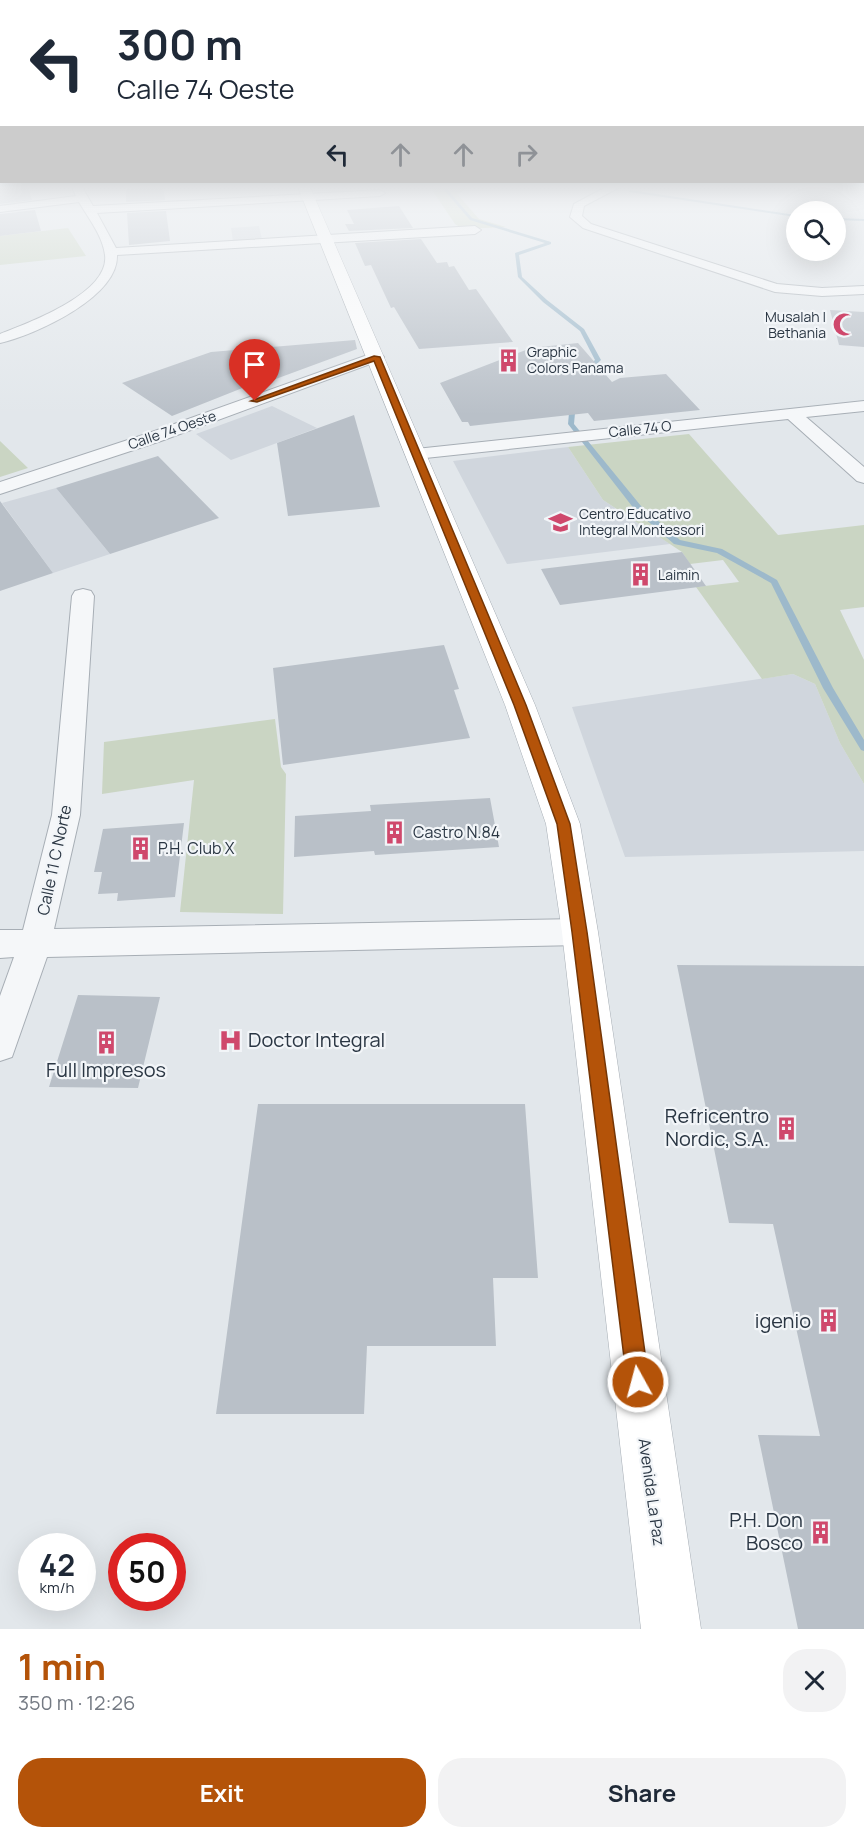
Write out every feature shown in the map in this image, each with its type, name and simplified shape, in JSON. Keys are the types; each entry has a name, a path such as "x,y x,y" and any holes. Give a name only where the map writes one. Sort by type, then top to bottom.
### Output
{"main road":[{"name":"Avenida La Paz","path":"337,263 520,705 563,824 580,932 671,1629"}],"street":[{"path":"0,339 47,319 94,290 107,276 111,263"},
{"path":"699,263 775,288 836,292 864,290"},
{"name":"Calle 74 Oeste","path":"0,488 154,437 376,357"},
{"name":"Calle 74 O","path":"416,454 864,406"},
{"path":"791,413 864,477"},
{"name":"Calle 11 C Norte","path":"0,1046 35,944 66,815 83,596"},
{"path":"0,944 580,932"}],"shaded area":[{"path":"272,406 317,428 231,460 196,434"},
{"name":"Centro Educativo Integral Montessori","path":"568,447 603,500 670,544 507,564 453,461"},
{"path":"56,488 110,554 53,573 2,503"},
{"path":"793,674 815,684 840,743 864,784 864,851 625,857 572,707"}],"green space":[{"path":"689,434 778,535 864,525 864,607 840,610 864,660 864,784 840,743 815,684 793,674 762,679 696,587 739,582 723,560 690,564 682,552 603,500 568,447"},
{"path":"0,441 28,468 0,477"},
{"path":"275,719 281,767 286,774 283,914 180,912 194,780 102,794 104,742"}],"building":[{"path":"364,263 447,263 449,267 454,266 469,290 476,289 513,342 419,349 394,307 391,308 371,265 365,266"},
{"name":"Musalah | Bethania","path":"830,310 864,312 864,347 839,345"},
{"path":"355,340 357,349 254,387 250,385 172,416 122,383 211,352"},
{"path":"578,343 612,382 620,378 666,374 700,410 594,421 588,413 470,426 468,422 462,422 440,383 531,348"},
{"path":"354,415 380,507 288,516 277,443"},
{"path":"158,456 219,518 110,554 56,488"},
{"path":"0,501 53,573 0,591"},
{"name":"Laimin","path":"682,552 706,586 560,605 541,569"},
{"path":"444,645 459,689 454,690 470,738 283,765 273,668"},
{"name":"Castro N.84","path":"490,798 499,847 375,855 374,851 294,857 295,816 371,811 370,805"},
{"name":"P.H. Club X","path":"184,823 175,897 117,901 118,893 98,894 102,872 94,872 103,829"},
{"path":"677,965 864,966 864,1629 798,1629 758,1435 820,1436 773,1224 729,1223"},
{"name":"Full Impresos","path":"78,995 160,997 138,1088 49,1087"},
{"path":"258,1104 525,1104 538,1278 493,1278 496,1346 367,1346 364,1414 216,1414"}],"waterway":[{"path":"518,263 520,277 545,301 582,330 598,360 585,372"},
{"path":"573,402 571,424 638,508 677,542 719,551 774,582 828,688 864,748"}],"place":[{"name":"Musalah | Bethania","path":"844,325"},
{"name":"Graphic Colors Panama","path":"509,360"},
{"name":"Centro Educativo Integral Montessori","path":"561,522"},
{"name":"Laimin","path":"640,575"},
{"name":"Castro N.84","path":"395,832"},
{"name":"P.H. Club X","path":"140,848"},
{"name":"Doctor Integral","path":"230,1040"},
{"name":"Full Impresos","path":"106,1042"},
{"name":"Refricentro Nordic, S.A.","path":"787,1128"},
{"name":"igenio","path":"829,1321"},
{"name":"P.H. Don Bosco","path":"821,1532"}],"route":[{"path":"255,401 376,357 482,618 520,705 563,824 580,932 638,1382"}]}
